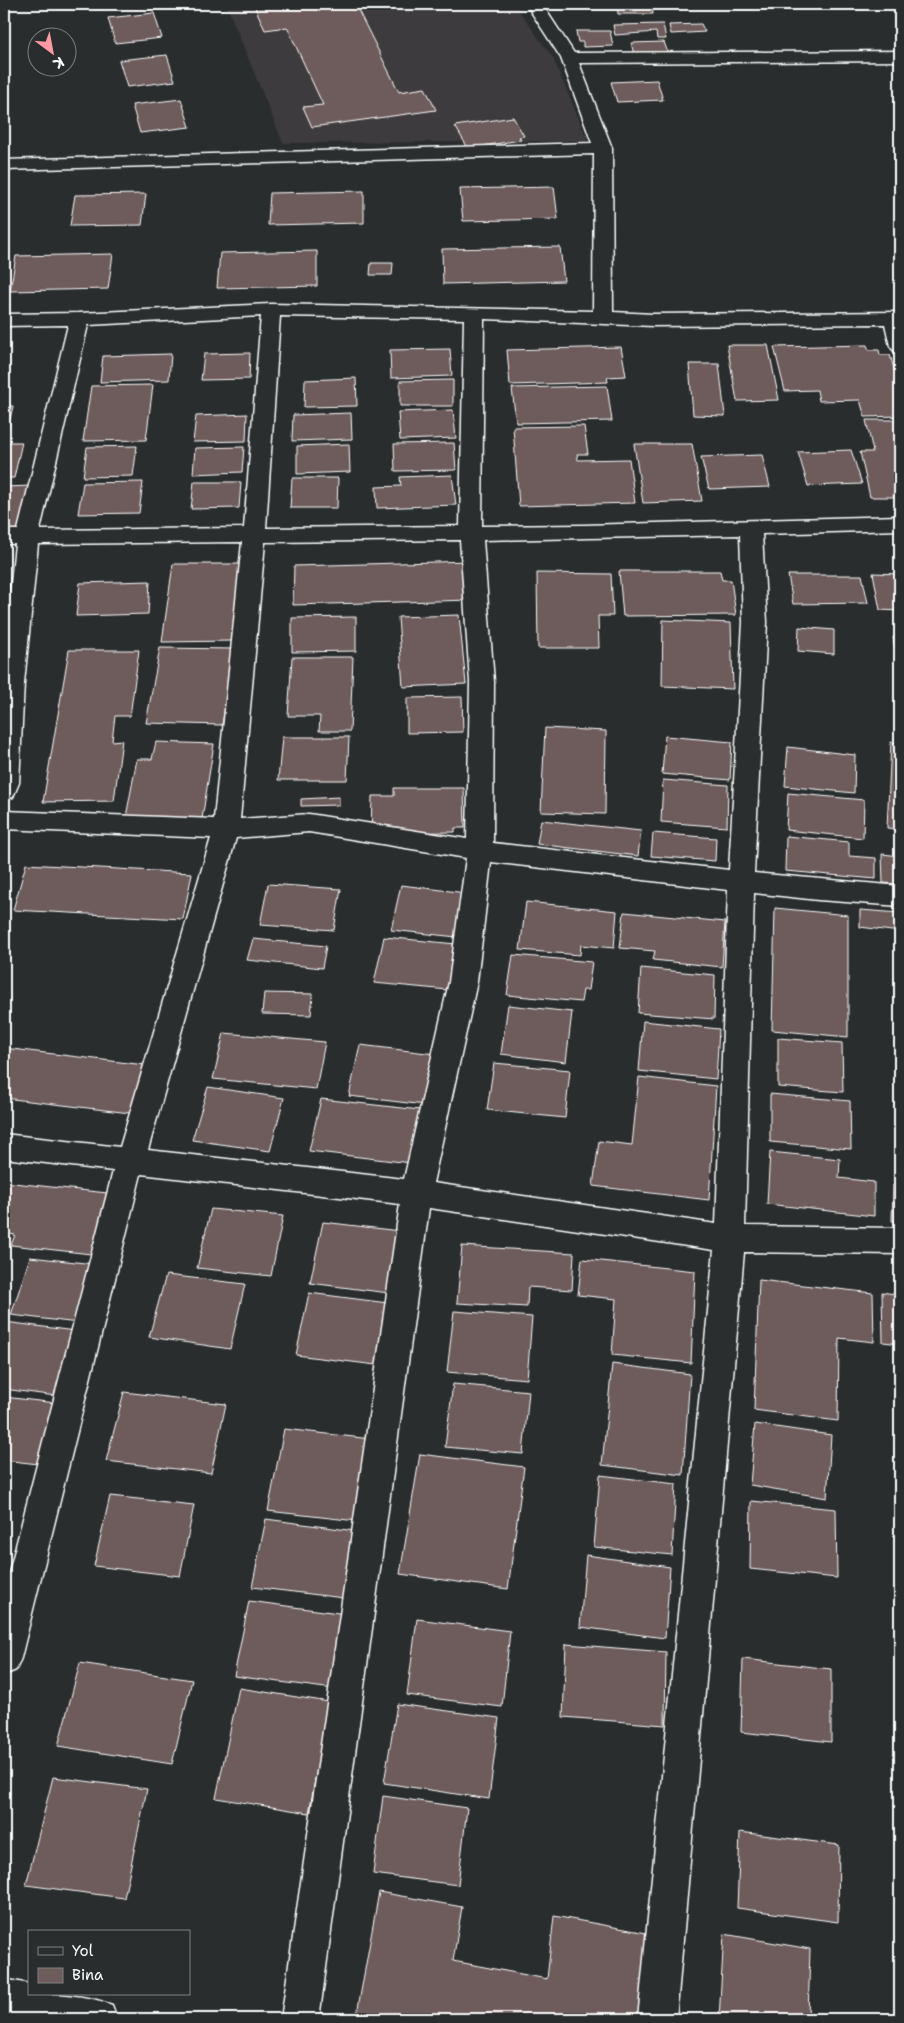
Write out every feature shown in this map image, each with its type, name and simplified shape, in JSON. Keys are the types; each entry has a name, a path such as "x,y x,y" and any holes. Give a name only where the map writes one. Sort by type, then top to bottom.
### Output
{"street":[{"path":"534,4 569,58 603,148 603,316"},
{"path":"569,58 900,56"},
{"path":"4,165 603,148"},
{"path":"4,1658 130,1161 226,829 254,536 270,310"},
{"path":"4,320 79,319 270,310 603,316 653,320 897,318 900,346"},
{"path":"300,2019 416,1193 463,982 480,851 482,682 471,533 474,313"},
{"path":"4,792 7,783 12,683 27,538 79,319"},
{"path":"4,537 471,533 900,524"},
{"path":"657,2019 730,1239 741,881 755,622 751,528"},
{"path":"4,820 226,829 309,823 480,851 741,881 900,896"},
{"path":"4,1146 416,1193 730,1239 900,1241"},
{"path":"4,1998 98,2019"}],"shaded area":[{"path":"226,4 514,4 553,58 588,141 283,143"}],"building":[{"path":"355,4 399,92 425,88 436,110 312,127 303,107 323,105 287,27 265,30 254,5"},
{"path":"617,4 652,4 653,14 618,14"},
{"path":"786,4 820,4 820,7 786,6"},
{"path":"154,13 162,38 115,43 108,18"},
{"path":"663,24 666,39 657,39 656,32 615,35 613,25"},
{"path":"701,24 705,32 671,34 669,25"},
{"path":"576,31 610,31 613,46 583,47 583,42 578,42"},
{"path":"664,42 668,53 634,54 631,43"},
{"path":"167,55 175,81 127,87 119,60"},
{"path":"657,80 663,100 617,102 611,82"},
{"path":"181,99 190,127 140,133 132,105"},
{"path":"513,117 524,136 519,137 521,140 468,148 455,126"},
{"path":"554,187 558,219 463,221 460,189"},
{"path":"364,191 364,223 268,225 270,193"},
{"path":"146,194 142,225 70,226 75,195"},
{"path":"560,247 564,281 443,284 442,249"},
{"path":"317,251 317,286 217,288 220,253"},
{"path":"113,254 108,289 10,291 16,256"},
{"path":"371,263 393,263 392,275 370,275"},
{"path":"727,345 768,345 779,400 737,401"},
{"path":"867,345 869,350 879,350 880,355 890,355 900,389 900,416 865,417 860,400 819,401 817,390 785,391 774,347"},
{"path":"621,347 626,376 607,377 608,382 510,385 507,350"},
{"path":"450,349 452,376 391,378 390,350"},
{"path":"250,353 249,379 201,380 204,354"},
{"path":"171,354 169,380 100,382 103,356"},
{"path":"689,364 719,364 725,416 693,415"},
{"path":"356,378 357,406 304,407 305,380"},
{"path":"453,380 453,406 400,406 400,381"},
{"path":"153,385 146,440 83,441 91,386"},
{"path":"607,386 612,421 516,423 512,388"},
{"path":"4,406 13,406 5,442 22,442 14,478 4,478"},
{"path":"453,410 456,438 400,440 398,412"},
{"path":"351,413 352,439 292,441 293,415"},
{"path":"247,414 246,441 193,442 196,416"},
{"path":"866,420 900,420 900,497 870,497 860,452 873,452"},
{"path":"584,426 588,454 577,454 578,460 629,459 635,503 519,506 513,427"},
{"path":"454,443 456,470 395,471 394,444"},
{"path":"349,444 350,472 297,474 297,446"},
{"path":"634,444 692,444 702,501 643,503"},
{"path":"137,446 133,476 83,477 87,447"},
{"path":"244,447 242,472 193,474 195,448"},
{"path":"851,450 862,484 808,486 798,452"},
{"path":"762,455 770,487 709,489 701,457"},
{"path":"452,475 456,505 377,508 376,487 401,486 400,477"},
{"path":"292,478 338,478 337,508 290,508"},
{"path":"143,482 139,513 78,514 83,483"},
{"path":"194,482 241,482 239,508 191,509"},
{"path":"32,486 23,531 4,531 4,487"},
{"path":"470,561 472,600 293,605 294,566"},
{"path":"173,564 240,564 233,641 162,642"},
{"path":"619,571 720,571 722,580 731,580 736,615 623,616"},
{"path":"537,573 611,574 613,616 598,616 599,648 538,648"},
{"path":"873,573 900,574 900,611 880,610"},
{"path":"788,575 862,575 868,603 793,604"},
{"path":"150,581 148,614 76,616 80,583"},
{"path":"4,585 20,585 4,679"},
{"path":"459,615 466,684 403,687 398,617"},
{"path":"356,617 356,651 292,652 292,618"},
{"path":"663,620 731,623 733,689 662,686"},
{"path":"799,627 834,630 834,654 798,651"},
{"path":"893,637 900,637 900,650 895,650"},
{"path":"160,648 234,649 222,725 146,723"},
{"path":"69,650 139,650 130,716 115,716 112,741 122,740 114,801 43,802"},
{"path":"292,657 353,657 350,731 319,731 320,716 288,716"},
{"path":"462,697 463,732 407,733 407,698"},
{"path":"545,728 606,731 605,814 541,812"},
{"path":"665,736 732,742 730,780 662,774"},
{"path":"282,737 349,737 347,780 278,780"},
{"path":"156,742 214,744 202,819 126,817 137,759 152,759"},
{"path":"891,742 900,743 900,829 887,828"},
{"path":"788,747 855,755 854,793 785,786"},
{"path":"663,780 728,785 727,827 661,822"},
{"path":"394,788 464,788 465,828 455,828 455,832 371,833 372,796 394,796"},
{"path":"788,793 864,800 863,838 786,830"},
{"path":"339,797 339,805 301,806 301,799"},
{"path":"541,820 641,831 638,856 537,844"},
{"path":"653,833 716,838 715,861 651,856"},
{"path":"786,836 849,842 849,856 876,858 876,879 785,871"},
{"path":"882,854 900,856 900,884 883,883"},
{"path":"26,864 192,873 183,919 13,910"},
{"path":"268,884 341,889 334,930 260,925"},
{"path":"401,885 466,893 457,937 391,930"},
{"path":"526,902 617,911 614,948 581,945 580,955 520,950"},
{"path":"775,908 848,915 848,1037 772,1030"},
{"path":"860,910 900,913 900,932 860,927"},
{"path":"624,912 725,922 722,967 653,960 655,951 620,948"},
{"path":"384,937 456,944 448,990 374,983"},
{"path":"253,939 326,946 322,968 247,960"},
{"path":"513,955 592,962 588,990 583,990 581,1002 507,995"},
{"path":"641,968 715,975 714,1019 638,1013"},
{"path":"264,993 313,994 311,1015 262,1014"},
{"path":"508,1005 572,1012 566,1062 501,1054"},
{"path":"643,1021 719,1029 716,1079 639,1071"},
{"path":"224,1033 325,1042 316,1089 213,1079"},
{"path":"778,1038 842,1043 843,1092 778,1087"},
{"path":"360,1045 435,1054 425,1105 349,1096"},
{"path":"4,1048 145,1065 130,1113 4,1098"},
{"path":"494,1063 570,1070 565,1118 487,1110"},
{"path":"639,1077 716,1086 709,1200 593,1186 599,1141 632,1145"},
{"path":"208,1087 284,1098 270,1151 192,1140"},
{"path":"770,1094 850,1101 851,1149 770,1142"},
{"path":"321,1099 429,1111 419,1164 309,1151"},
{"path":"770,1152 840,1159 839,1178 874,1182 874,1216 767,1204"},
{"path":"4,1182 117,1194 100,1255 11,1245 15,1235 4,1233"},
{"path":"893,1185 900,1186 900,1222 892,1221"},
{"path":"211,1209 283,1216 271,1276 197,1268"},
{"path":"323,1222 408,1232 397,1294 310,1283"},
{"path":"462,1246 574,1253 572,1290 528,1287 527,1307 457,1303"},
{"path":"30,1257 94,1264 78,1323 11,1315"},
{"path":"582,1259 695,1271 691,1363 612,1355 616,1299 578,1295"},
{"path":"166,1275 245,1284 230,1349 149,1337"},
{"path":"759,1280 873,1293 874,1342 839,1338 838,1421 754,1410"},
{"path":"882,1292 900,1295 900,1344 883,1342"},
{"path":"309,1293 388,1303 376,1365 296,1355"},
{"path":"454,1311 532,1317 527,1379 447,1372"},
{"path":"5,1322 75,1331 56,1396 4,1389"},
{"path":"612,1364 690,1374 683,1475 602,1465"},
{"path":"453,1384 529,1391 523,1454 445,1447"},
{"path":"124,1392 226,1404 211,1473 106,1461"},
{"path":"4,1397 56,1403 38,1464 4,1460"},
{"path":"755,1424 831,1435 827,1498 750,1485"},
{"path":"284,1429 371,1439 357,1521 268,1511"},
{"path":"420,1454 524,1467 508,1589 400,1574"},
{"path":"600,1475 676,1484 672,1555 594,1547"},
{"path":"110,1496 194,1505 180,1576 94,1566"},
{"path":"751,1501 836,1509 837,1578 750,1569"},
{"path":"266,1519 355,1531 344,1598 252,1587"},
{"path":"586,1555 670,1567 665,1638 580,1627"},
{"path":"249,1601 346,1614 333,1689 234,1676"},
{"path":"417,1619 510,1631 502,1707 407,1695"},
{"path":"566,1644 666,1652 665,1725 563,1717"},
{"path":"743,1659 831,1669 831,1742 741,1732"},
{"path":"80,1663 192,1680 172,1764 58,1746"},
{"path":"239,1688 329,1702 309,1813 216,1798"},
{"path":"397,1704 499,1718 489,1799 384,1783"},
{"path":"53,1777 147,1789 124,1898 26,1885"},
{"path":"383,1796 467,1808 458,1885 373,1874"},
{"path":"740,1832 839,1845 838,1922 737,1908"},
{"path":"379,1892 462,1907 453,1961 547,1979 554,1916 652,1934 644,2019 356,2019"},
{"path":"724,1934 810,1949 808,2019 719,2019"}]}
